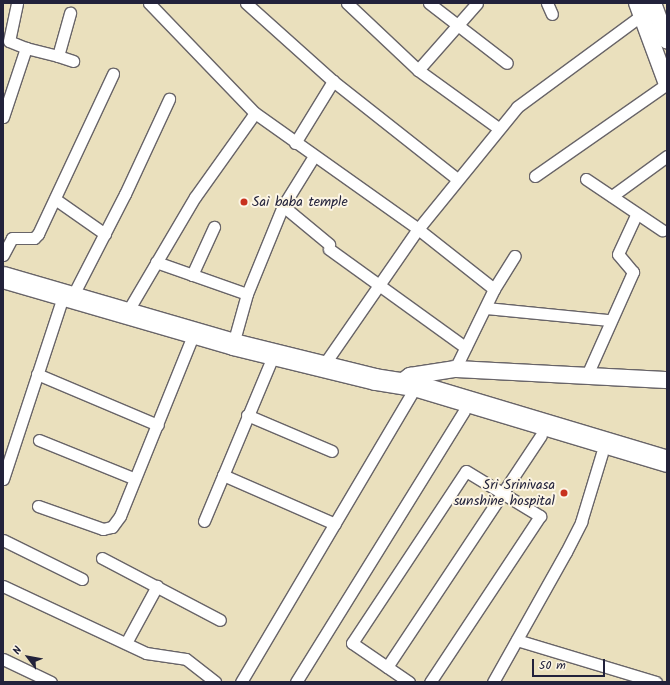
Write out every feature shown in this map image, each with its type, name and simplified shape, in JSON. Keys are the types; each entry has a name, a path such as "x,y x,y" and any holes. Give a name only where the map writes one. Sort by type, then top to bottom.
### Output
{"highway":[{"path":"3,277 67,298 194,334 375,379 464,411 667,474"},
{"path":"402,389 667,462"}],"street":[{"path":"17,3 6,40 26,48 73,61"},
{"path":"149,3 255,113 295,143 418,229 494,289"},
{"path":"246,3 333,81 457,179"},
{"path":"348,3 418,70 498,128"},
{"path":"429,3 507,63"},
{"path":"418,70 477,3"},
{"path":"547,3 552,14"},
{"path":"647,7 667,41"},
{"path":"535,176 667,84 647,7"},
{"path":"323,366 418,229 498,128 546,82 647,7"},
{"path":"58,56 70,13"},
{"path":"3,117 26,48"},
{"path":"3,255 12,238 34,238 38,234 113,74"},
{"path":"295,143 333,81"},
{"path":"3,479 6,458 67,298 105,234 169,99"},
{"path":"126,314 195,197 255,113"},
{"path":"233,344 247,294 283,206 314,156"},
{"path":"612,196 667,156"},
{"path":"586,179 612,196 636,215 662,230"},
{"path":"55,199 105,234"},
{"path":"283,206 329,247 378,286 465,347"},
{"path":"587,375 609,320 633,272 618,254 636,215"},
{"path":"192,275 214,227"},
{"path":"456,369 465,347 486,308 494,289 515,256"},
{"path":"156,262 247,294"},
{"path":"486,308 609,320"},
{"path":"38,506 110,529 120,516 133,478 158,425 194,334"},
{"path":"204,521 247,415 274,354"},
{"path":"241,682 335,524 402,389 410,376 456,369 667,380"},
{"path":"37,374 158,425"},
{"path":"296,682 464,411"},
{"path":"247,415 332,451"},
{"path":"387,667 542,435"},
{"path":"39,440 133,478"},
{"path":"493,682 580,522 602,453"},
{"path":"409,682 352,643 466,471 540,516 430,682"},
{"path":"223,475 335,524"},
{"path":"3,540 82,579"},
{"path":"102,558 220,620"},
{"path":"3,586 146,653 186,659 215,682"},
{"path":"126,643 157,586"},
{"path":"517,640 656,682"},
{"path":"3,659 38,679 51,682"}],"place":[{"name":"Sai baba temple","path":"244,202"},
{"name":"Sri Srinivasa sunshine hospital","path":"564,493"}]}
